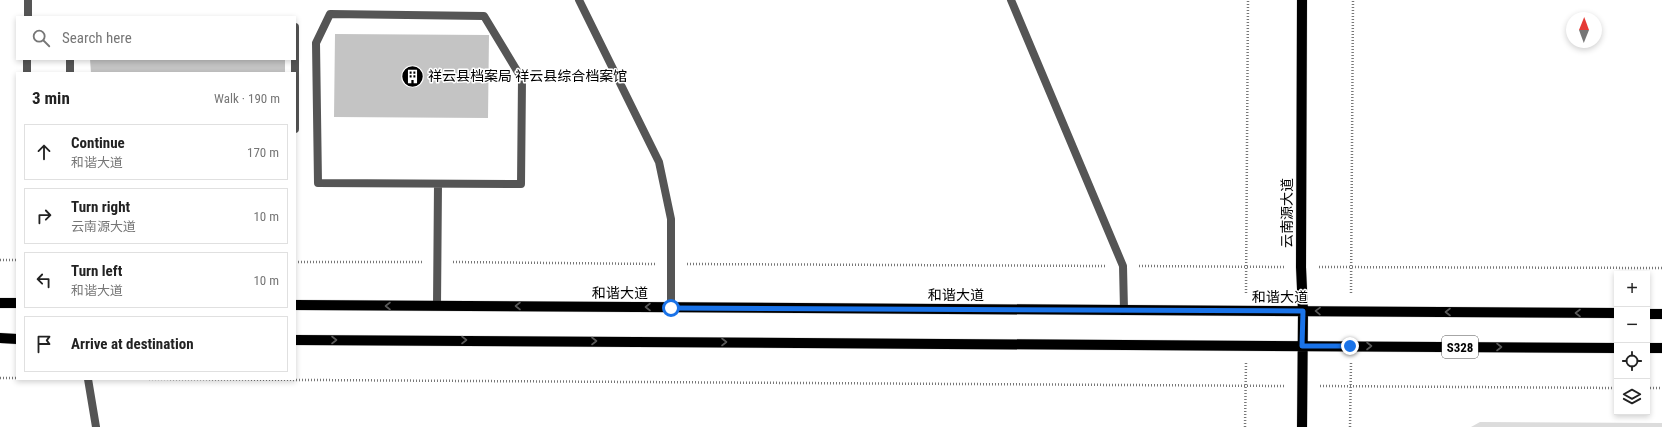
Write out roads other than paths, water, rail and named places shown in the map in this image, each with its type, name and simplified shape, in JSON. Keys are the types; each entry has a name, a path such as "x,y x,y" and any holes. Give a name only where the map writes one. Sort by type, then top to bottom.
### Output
{"main road":[{"name":"云南源大道","path":"1302,0 1302,427"},
{"path":"0,303 16,303"},
{"name":"和谐大道","path":"296,305 1614,314"},
{"path":"1650,314 1662,314"},
{"path":"0,338 16,338"},
{"path":"296,340 1302,346"},
{"name":"S328","path":"1302,346 1614,348"},
{"path":"1650,348 1662,348"}],"street":[{"path":"28,0 28,16"},
{"path":"579,0 659,162 671,219 671,308"},
{"path":"1011,0 1123,266 1124,310"},
{"path":"330,14 484,16 522,79 521,184 438,184 318,183 316,43 330,14"},
{"path":"27,60 27,72"},
{"path":"70,60 70,72"},
{"path":"296,60 296,72"},
{"path":"437,306 438,184"},
{"path":"88,380 96,427"}],"place":[{"name":"祥云县档案局 祥云县综合档案馆","path":"412,76"}]}
